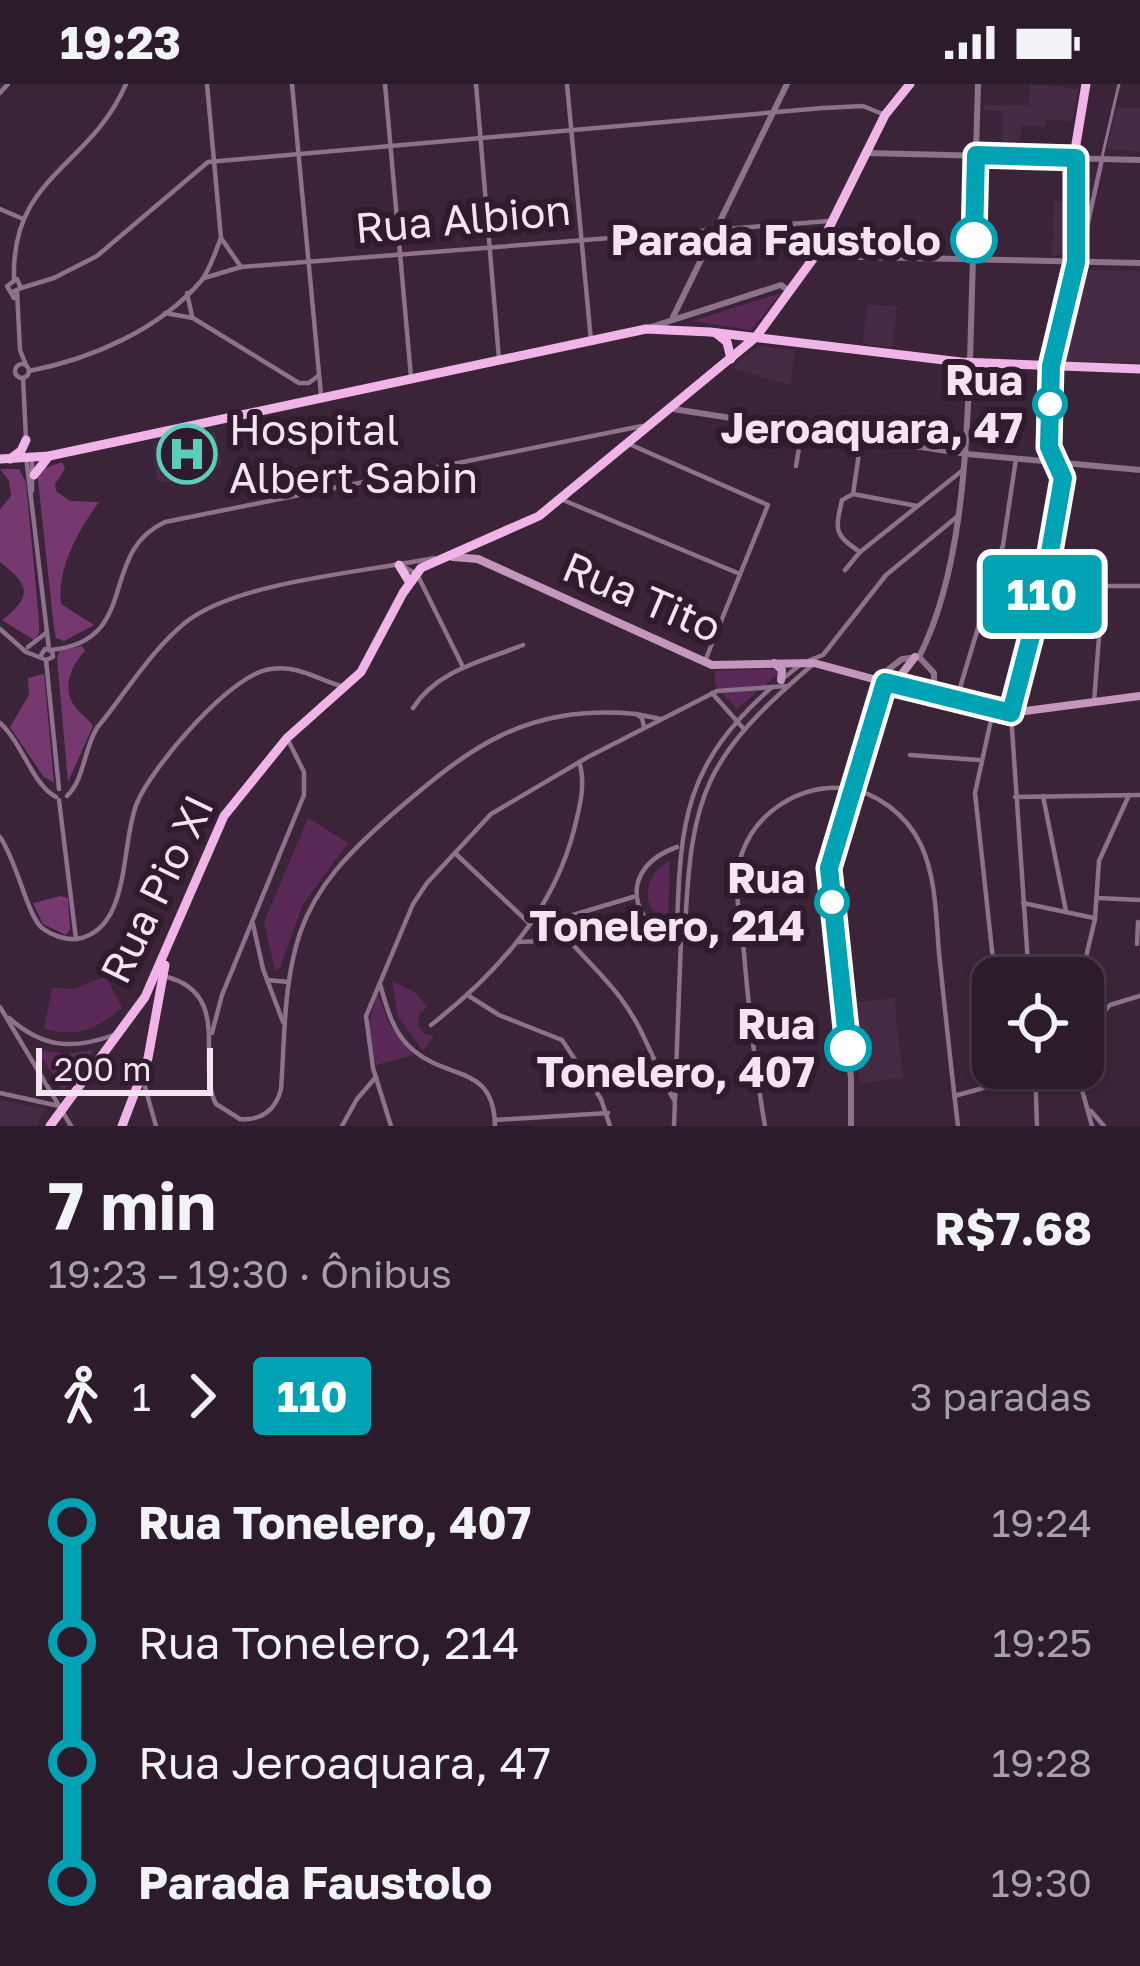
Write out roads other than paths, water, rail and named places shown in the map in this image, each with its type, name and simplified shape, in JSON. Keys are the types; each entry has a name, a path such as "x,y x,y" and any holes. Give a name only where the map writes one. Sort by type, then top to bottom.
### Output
{"main road":[{"name":"Rua Pio XI","path":"55,1116 159,980 224,816 287,738 365,667 413,578 440,557 532,521 756,338 815,256 885,115 910,84"},
{"path":"1051,366 1077,256 1076,158 1086,84"},
{"path":"775,314 777,331 786,342"},
{"path":"5,459 48,456 646,329 970,362 1140,369"},
{"path":"716,333 727,342 731,359"},
{"path":"5,459 26,442 48,456"},
{"path":"34,475 48,456"},
{"path":"399,565 413,578 458,556 478,559 476,544"},
{"name":"Rua Tito","path":"478,559 712,665 809,663 1011,713 1140,696"},
{"path":"889,683 917,657"},
{"path":"773,662 782,670 780,684"},
{"path":"122,1126 140,1107 159,980"},
{"path":"132,1016 145,1020 153,1034"}],"street":[{"path":"0,94 8,84"},
{"path":"76,939 13,286 21,218 33,197 104,125 126,84"},
{"path":"20,369 98,352 164,313 204,278 221,238 207,84"},
{"path":"292,84 322,400"},
{"path":"385,84 411,381"},
{"path":"476,84 499,362"},
{"path":"568,84 592,343"},
{"path":"674,317 787,84"},
{"path":"934,695 934,673 917,657 937,613 967,454 978,84"},
{"path":"1077,256 1119,84"},
{"path":"13,286 34,284 97,256 203,164 214,161 862,106 885,115"},
{"path":"867,153 1140,160"},
{"path":"0,209 21,218"},
{"path":"831,226 846,254"},
{"name":"Rua Albion","path":"204,278 241,267 717,230 831,226"},
{"path":"221,238 241,267"},
{"path":"815,256 974,260 1077,256 1140,263"},
{"path":"646,329 781,285 790,293"},
{"path":"187,293 193,318"},
{"path":"164,313 193,318 299,382 318,376"},
{"path":"1027,957 1011,713 1044,586 1063,478 1049,447 1051,366"},
{"path":"299,382 303,404"},
{"path":"673,409 967,454 1140,470"},
{"path":"0,629 26,647 47,653 81,643 100,631 113,609 130,552 144,534 165,522 653,424"},
{"path":"796,466 802,429"},
{"path":"853,494 862,438"},
{"path":"629,444 767,503 768,513 704,658"},
{"path":"29,458 32,491"},
{"path":"956,701 1003,545 1016,459"},
{"path":"845,570 958,471 965,470"},
{"path":"860,553 837,533 842,500 853,494 917,506"},
{"path":"563,498 740,574"},
{"path":"674,1126 680,846 704,767 736,722 826,652 886,575 958,516"},
{"path":"0,723 25,751 44,790 61,794 77,786 97,728 162,646 188,621 250,592 440,557"},
{"path":"413,578 463,667"},
{"path":"1044,586 1140,586"},
{"path":"1094,702 1103,586"},
{"path":"26,647 46,633"},
{"path":"413,708 427,690 463,667 523,645"},
{"path":"826,652 829,667"},
{"path":"0,836 22,877 38,923 61,938 76,939 100,928 110,915 131,821 144,790 221,698 264,669 301,669 347,686"},
{"path":"324,680 328,700"},
{"path":"850,1126 851,1078 829,868 889,683"},
{"path":"392,1126 365,1023 420,891 502,806 712,693 780,684"},
{"path":"681,940 686,931 689,847 704,794 726,752 780,684"},
{"path":"712,693 743,728"},
{"path":"993,711 979,760 975,801 993,957"},
{"path":"287,738 304,772 304,795 212,1033 210,1085 216,1104 240,1119 259,1118 272,1108 281,1089 289,982 301,931 336,868 458,760 496,736 549,718 597,712 661,719"},
{"path":"636,714 644,728"},
{"path":"718,745 726,752"},
{"path":"910,755 979,760"},
{"path":"431,1024 469,996 544,905 566,863 573,835 583,773 579,762"},
{"path":"704,767 714,772"},
{"path":"765,1126 738,892 741,855 751,835 778,805 819,789 853,789 884,802 905,821 924,850 935,909 958,1126"},
{"path":"694,790 704,794"},
{"path":"1086,957 1095,919 1099,861 1129,795"},
{"path":"1015,797 1140,795"},
{"path":"1043,796 1066,911"},
{"path":"686,814 696,816"},
{"path":"681,940 649,925 636,897 638,881 650,861 680,846 689,847"},
{"path":"454,853 530,924"},
{"path":"553,921 615,899 636,897"},
{"path":"1097,898 1140,900"},
{"path":"1023,903 1095,919"},
{"path":"544,905 565,940 620,998 674,1100"},
{"path":"1137,944 1138,922"},
{"path":"253,924 284,1023"},
{"path":"518,942 565,940"},
{"path":"159,980 182,983 204,1009 212,1033"},
{"path":"268,980 289,982"},
{"path":"379,981 402,1039 434,1064 479,1082 490,1096 495,1123 608,1114"},
{"path":"469,996 499,1015 562,1040 580,1063 610,1126"},
{"path":"1104,1010 1140,996"},
{"path":"0,1007 55,1116"},
{"path":"5,1016 34,1038 64,1046 81,1046 119,1034"},
{"path":"142,1076 140,1107 156,1126"},
{"path":"342,1126 376,1078"},
{"path":"955,1096 980,1089"},
{"path":"1036,1089 1037,1126"},
{"path":"1082,1089 1092,1126"},
{"path":"362,1092 380,1091"},
{"path":"0,1093 37,1101 71,1126"},
{"path":"1087,1106 1104,1126"}],"place":[{"name":"Parada Faustolo","path":"974,240"},
{"name":"Rua Jeroaquara, 47","path":"1050,404"},
{"name":"Hospital Albert Sabin","path":"187,454"},
{"name":"Rua Tonelero, 214","path":"832,902"},
{"name":"Rua Tonelero, 407","path":"848,1048"}]}
